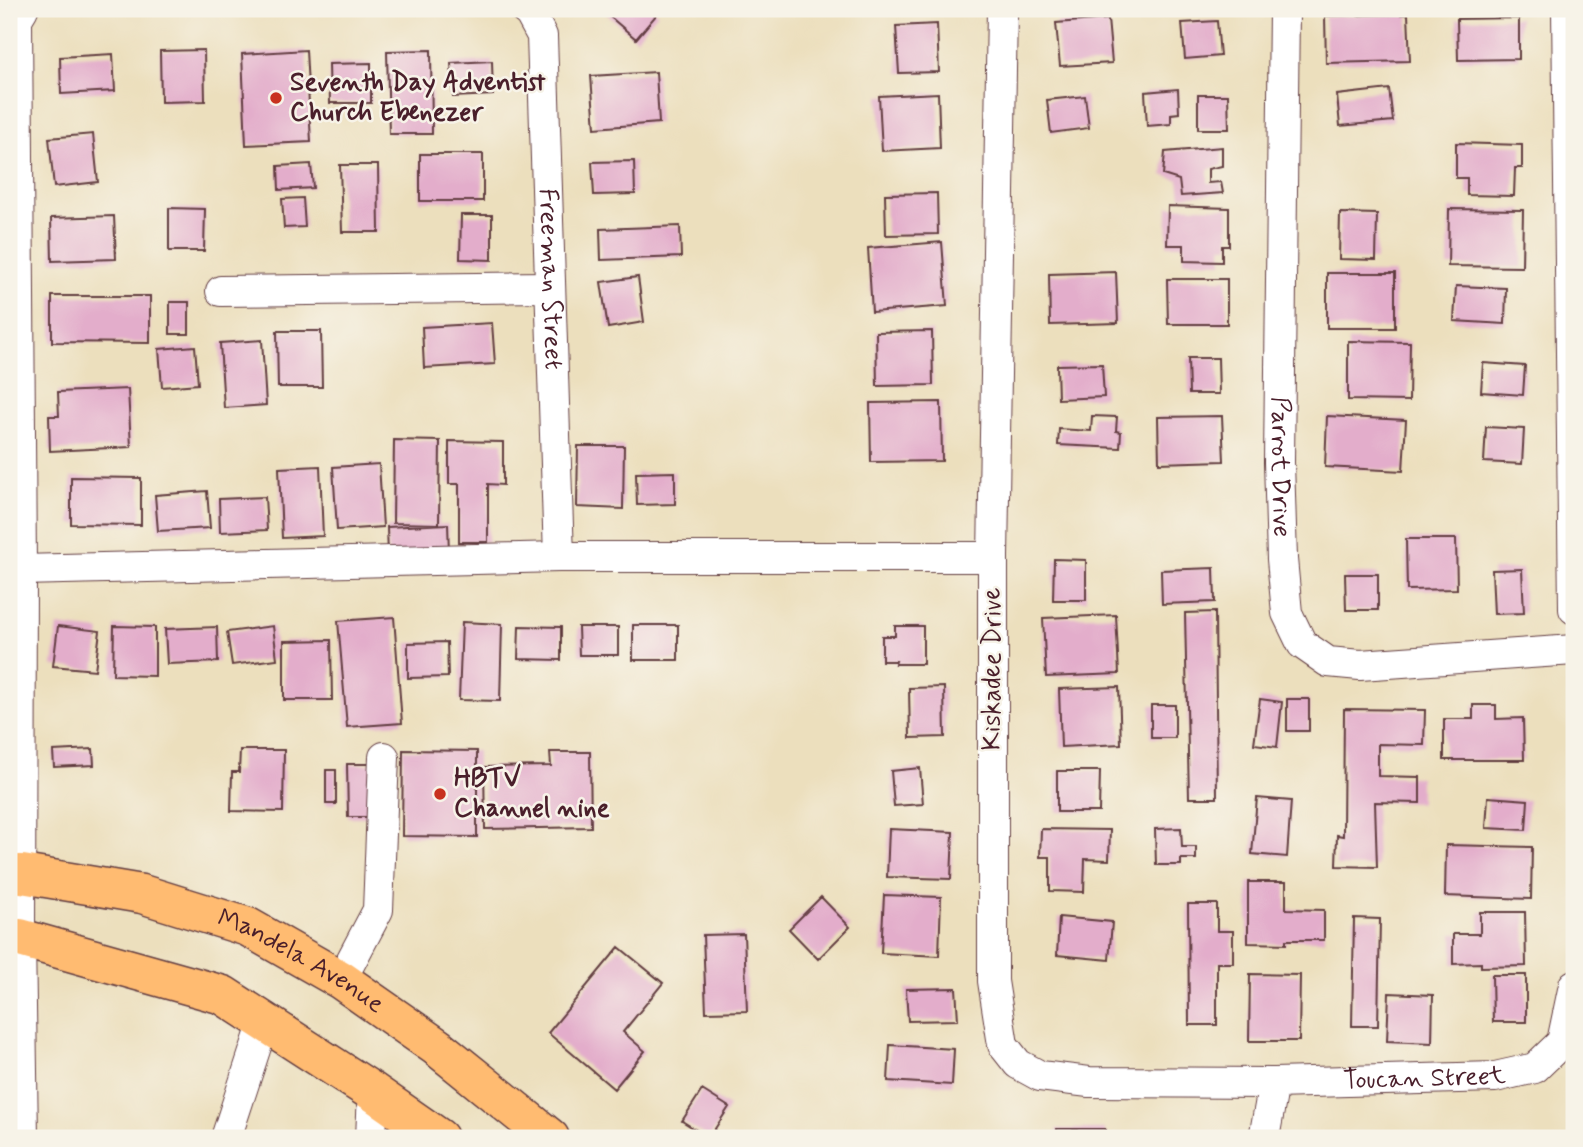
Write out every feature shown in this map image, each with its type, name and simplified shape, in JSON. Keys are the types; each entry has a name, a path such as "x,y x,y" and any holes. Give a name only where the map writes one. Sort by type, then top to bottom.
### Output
{"main road":[{"name":"Mandela Avenue","path":"15,874 142,894 248,927 341,980 437,1047 550,1138"},
{"path":"15,938 223,995 373,1091 439,1138"}],"street":[{"path":"23,9 17,19 21,570 15,874 23,1138"},
{"name":"Freeman Street","path":"524,9 530,14 542,36 559,557"},
{"name":"Kiskadee Drive","path":"1002,9 993,557 993,981 1003,1045 1017,1063 1040,1076 1089,1082 1274,1083"},
{"name":"Parrot Drive","path":"1284,9 1279,462 1286,613 1302,645 1328,663 1360,665 1574,650"},
{"path":"1567,9 1574,609"},
{"path":"221,291 550,287"},
{"path":"21,570 559,557 993,557"},
{"path":"341,980 377,910 384,757"},
{"name":"Toucan Street","path":"1274,1083 1495,1077 1535,1068 1562,1042 1574,985"},
{"path":"226,1138 264,1022"},
{"path":"1264,1138 1274,1083"},
{"path":"371,1138 373,1091"}],"building":[{"path":"601,9 653,9 658,13 636,39"},
{"path":"1408,14 1410,61 1326,63 1325,16"},
{"path":"1519,18 1519,59 1458,60 1457,19"},
{"path":"1108,19 1112,63 1060,66 1056,23"},
{"path":"1217,21 1220,56 1185,59 1182,23"},
{"path":"937,24 939,72 899,73 896,26"},
{"path":"204,50 205,101 161,102 160,51"},
{"name":"Seventh Day Adventist Church Ebenezer","path":"306,50 311,142 246,145 242,54"},
{"path":"431,50 432,134 389,134 387,51"},
{"path":"113,54 115,91 61,94 60,57"},
{"path":"492,61 493,95 453,97 451,63"},
{"path":"371,63 371,103 330,103 329,64"},
{"path":"656,72 659,123 595,128 591,76"},
{"path":"1178,89 1179,113 1171,114 1171,124 1147,126 1145,92"},
{"path":"1389,89 1393,121 1340,126 1337,95"},
{"path":"938,93 940,148 882,151 879,96"},
{"path":"1198,95 1228,95 1229,129 1198,129"},
{"path":"1085,96 1089,128 1051,133 1047,100"},
{"path":"93,134 98,182 54,187 49,138"},
{"path":"1456,143 1522,145 1522,168 1515,168 1514,196 1467,195 1467,178 1456,178"},
{"path":"1222,147 1222,166 1208,169 1208,183 1221,182 1223,193 1181,196 1179,180 1163,175 1165,152"},
{"path":"420,154 483,154 483,201 420,201"},
{"path":"634,161 635,194 594,195 592,162"},
{"path":"311,164 313,188 279,190 278,166"},
{"path":"340,165 378,165 379,232 342,232"},
{"path":"937,193 938,234 886,235 885,194"},
{"path":"303,198 305,227 284,228 282,199"},
{"path":"1168,206 1229,208 1229,246 1222,246 1222,262 1184,261 1184,245 1167,245"},
{"path":"169,208 205,209 204,251 169,251"},
{"path":"1449,209 1523,210 1522,267 1448,266"},
{"path":"1340,213 1377,214 1376,260 1339,259"},
{"path":"461,215 492,215 492,260 460,259"},
{"path":"114,216 116,259 52,261 51,218"},
{"path":"680,226 681,257 601,260 600,229"},
{"path":"942,242 947,306 872,312 868,248"},
{"path":"1116,272 1118,323 1050,325 1049,274"},
{"path":"1327,273 1395,273 1395,328 1327,328"},
{"path":"638,277 644,322 608,328 601,282"},
{"path":"1167,279 1227,279 1227,324 1168,324"},
{"path":"1456,286 1506,288 1505,324 1454,321"},
{"path":"52,296 150,296 150,343 52,342"},
{"path":"170,302 189,302 189,334 170,334"},
{"path":"492,323 495,364 424,368 422,327"},
{"path":"277,331 321,331 322,387 278,387"},
{"path":"932,331 933,385 877,386 876,332"},
{"path":"262,340 266,405 224,408 220,343"},
{"path":"1348,341 1410,342 1409,401 1348,400"},
{"path":"195,346 198,384 162,387 159,349"},
{"path":"1188,358 1218,358 1219,394 1189,394"},
{"path":"1483,363 1525,366 1523,395 1481,392"},
{"path":"1102,364 1104,397 1058,399 1057,365"},
{"path":"128,389 131,447 50,451 49,416 59,416 58,392"},
{"path":"941,402 942,461 871,462 870,403"},
{"path":"1092,416 1117,417 1116,431 1121,432 1120,448 1058,445 1059,429 1091,431"},
{"path":"1222,416 1224,461 1159,463 1158,417"},
{"path":"1327,416 1406,420 1403,471 1325,467"},
{"path":"1486,427 1524,429 1522,464 1484,462"},
{"path":"394,440 440,441 439,524 393,523"},
{"path":"449,441 503,442 503,485 488,484 488,542 459,542 459,484 449,484"},
{"path":"578,446 624,446 623,509 577,507"},
{"path":"379,464 383,527 337,530 333,467"},
{"path":"320,466 323,536 282,538 279,468"},
{"path":"675,472 675,504 637,505 636,473"},
{"path":"71,477 141,478 141,525 71,524"},
{"path":"207,491 210,528 158,531 155,495"},
{"path":"265,497 267,530 220,532 219,499"},
{"path":"448,524 449,552 388,555 387,527"},
{"path":"1406,539 1456,539 1457,589 1407,590"},
{"path":"1054,559 1086,560 1086,600 1053,600"},
{"path":"1214,568 1215,602 1162,604 1161,570"},
{"path":"1522,569 1524,613 1494,614 1492,570"},
{"path":"1345,574 1378,574 1378,610 1346,610"},
{"path":"1215,612 1217,798 1189,798 1185,613"},
{"path":"1116,615 1119,674 1046,677 1043,618"},
{"path":"394,617 402,723 347,727 338,621"},
{"path":"462,622 502,624 500,701 459,700"},
{"path":"633,625 678,625 678,660 633,660"},
{"path":"58,626 100,631 95,670 53,666"},
{"path":"114,626 155,627 155,676 113,675"},
{"path":"273,626 277,659 232,665 227,632"},
{"path":"519,626 561,627 561,660 518,659"},
{"path":"895,626 923,626 923,664 882,661 882,636 895,636"},
{"path":"217,627 218,662 167,664 165,629"},
{"path":"578,627 618,627 618,655 579,655"},
{"path":"331,640 332,700 284,700 284,641"},
{"path":"447,642 448,677 408,678 408,643"},
{"path":"944,687 945,737 910,738 909,688"},
{"path":"1119,687 1121,744 1061,747 1059,689"},
{"path":"1260,699 1282,702 1277,747 1254,744"},
{"path":"1287,699 1309,699 1309,731 1287,731"},
{"path":"1151,705 1175,705 1175,738 1151,738"},
{"path":"1473,705 1496,705 1496,719 1523,718 1524,760 1444,760 1444,719 1473,719"},
{"path":"1344,709 1425,710 1424,745 1378,744 1378,776 1420,777 1420,803 1375,802 1377,867 1336,866 1337,835 1343,836"},
{"path":"93,749 94,765 54,767 53,751"},
{"path":"240,750 284,750 283,812 231,811 232,772 239,772"},
{"name":"HBTV Channel nine","path":"403,750 477,751 477,837 402,836"},
{"path":"550,752 590,752 591,827 485,829 484,767 551,766"},
{"path":"347,764 373,764 375,817 348,817"},
{"path":"920,768 923,804 894,806 891,771"},
{"path":"326,770 336,770 336,804 326,804"},
{"path":"1057,771 1100,771 1099,812 1057,812"},
{"path":"1488,797 1528,800 1526,830 1486,828"},
{"path":"1257,798 1291,801 1287,857 1252,854"},
{"path":"1181,828 1182,847 1196,847 1196,859 1181,859 1181,865 1156,865 1155,829"},
{"path":"889,829 953,832 951,879 887,877"},
{"path":"1041,829 1110,830 1109,860 1085,859 1084,892 1050,891 1050,857 1040,857"},
{"path":"1446,845 1532,847 1531,899 1445,896"},
{"path":"1248,882 1286,882 1286,909 1324,910 1324,940 1286,940 1286,944 1248,943"},
{"path":"884,895 941,897 939,956 881,953"},
{"path":"821,897 850,927 818,959 789,929"},
{"path":"1188,904 1217,904 1217,931 1233,931 1233,963 1217,963 1217,1025 1189,1025"},
{"path":"1480,912 1525,912 1526,966 1481,967 1481,963 1453,964 1453,934 1480,934"},
{"path":"1059,917 1112,922 1109,960 1057,955"},
{"path":"1354,918 1380,919 1378,1026 1352,1026"},
{"path":"744,934 747,1011 706,1012 703,935"},
{"path":"619,947 663,983 623,1032 645,1051 614,1089 548,1033"},
{"path":"1250,974 1300,975 1299,1041 1249,1041"},
{"path":"1492,975 1526,975 1526,1022 1493,1022"},
{"path":"956,988 958,1020 908,1021 906,989"},
{"path":"1389,993 1433,995 1432,1043 1387,1041"},
{"path":"890,1045 954,1049 952,1085 888,1081"},
{"path":"702,1090 729,1107 709,1138 682,1121"},
{"path":"1057,1129 1105,1129 1105,1138 1057,1138"}],"place":[{"name":"Seventh Day Adventist Church Ebenezer","path":"276,98"},
{"name":"HBTV Channel nine","path":"440,794"}]}
